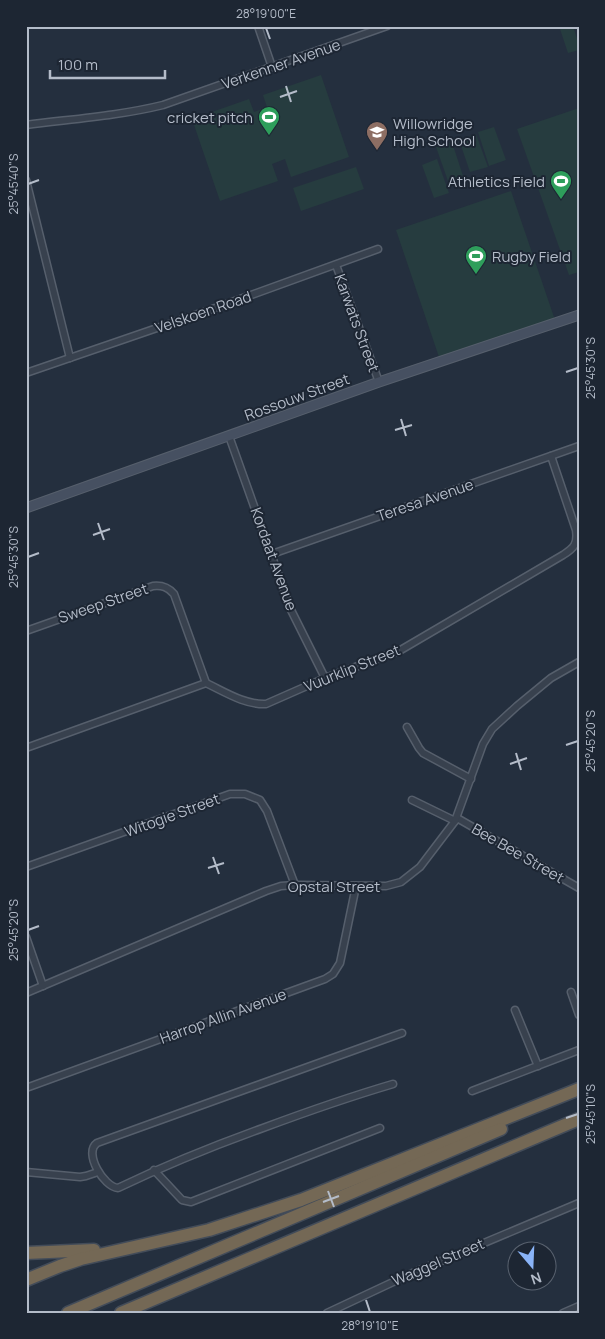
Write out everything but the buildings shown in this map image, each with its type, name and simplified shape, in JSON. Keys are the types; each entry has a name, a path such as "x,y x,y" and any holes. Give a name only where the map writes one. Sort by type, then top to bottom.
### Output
{"highway":[{"path":"26,1280 60,1266 209,1230 301,1200 579,1089"},
{"path":"68,1313 579,1096"},
{"path":"121,1313 579,1119"},
{"path":"26,1253 84,1251 139,1246"}],"main road":[{"name":"Rossouw Street","path":"26,508 378,382 579,314"}],"street":[{"path":"258,26 272,67"},
{"name":"Verkenner Avenue","path":"26,125 146,109 183,99 387,26"},
{"path":"26,180 70,358"},
{"name":"Velskoen Road","path":"26,373 221,306 378,249"},
{"name":"Karwats Street","path":"336,264 378,382"},
{"name":"Kordaat Avenue","path":"229,436 287,600 326,678"},
{"name":"Teresa Avenue","path":"272,554 579,446"},
{"name":"Vuurklip Street","path":"206,684 248,703 266,704 326,678 399,650 563,555 573,548 577,537 551,456"},
{"name":"Sweep Street","path":"26,630 153,586 160,586 171,590 174,594 206,684"},
{"name":"Opstal Street","path":"26,993 266,890 280,886 295,885 386,886 401,882 420,867 456,820 483,744 492,729 552,678 579,662"},
{"path":"26,748 206,684"},
{"path":"407,727 423,753 471,779"},
{"name":"Witogie Street","path":"26,867 230,794 245,794 260,800 267,811 295,885"},
{"name":"Bee Bee Street","path":"412,800 456,820 579,888"},
{"name":"Harrop Allin Avenue","path":"26,1088 325,979 333,974 340,963 356,886"},
{"path":"26,937 43,986"},
{"path":"571,992 579,1015"},
{"path":"516,1010 538,1066"},
{"path":"393,1084 301,1113 202,1150 154,1170 118,1188 112,1187 98,1172 92,1150 96,1143 402,1033"},
{"path":"472,1091 579,1050"},
{"path":"154,1170 182,1200 191,1202 380,1128"},
{"path":"26,1172 86,1176 98,1172"},
{"name":"Waggel Street","path":"327,1313 408,1275 579,1203"},
{"path":"567,1312 579,1306"}],"green space":[{"path":"559,26 573,26 579,50 568,53"},
{"path":"321,75 349,157 291,177 285,159 272,164 278,181 220,201 192,119 249,99 254,112 267,107 263,95"},
{"name":"Athletics Field","path":"579,108 579,272 569,275 517,129"},
{"path":"494,127 506,160 489,166 478,132"},
{"path":"476,134 488,167 470,172 459,140"},
{"path":"452,142 463,176 448,181 436,147"},
{"path":"437,159 449,193 434,198 422,165"},
{"path":"356,167 364,189 301,211 293,188"},
{"name":"Rugby Field","path":"511,191 555,320 440,360 396,230"}],"place":[{"name":"cricket pitch","path":"269,136"},
{"name":"Willowridge High School","path":"377,151"},
{"name":"Athletics Field","path":"561,200"},
{"name":"Rugby Field","path":"476,275"}]}
